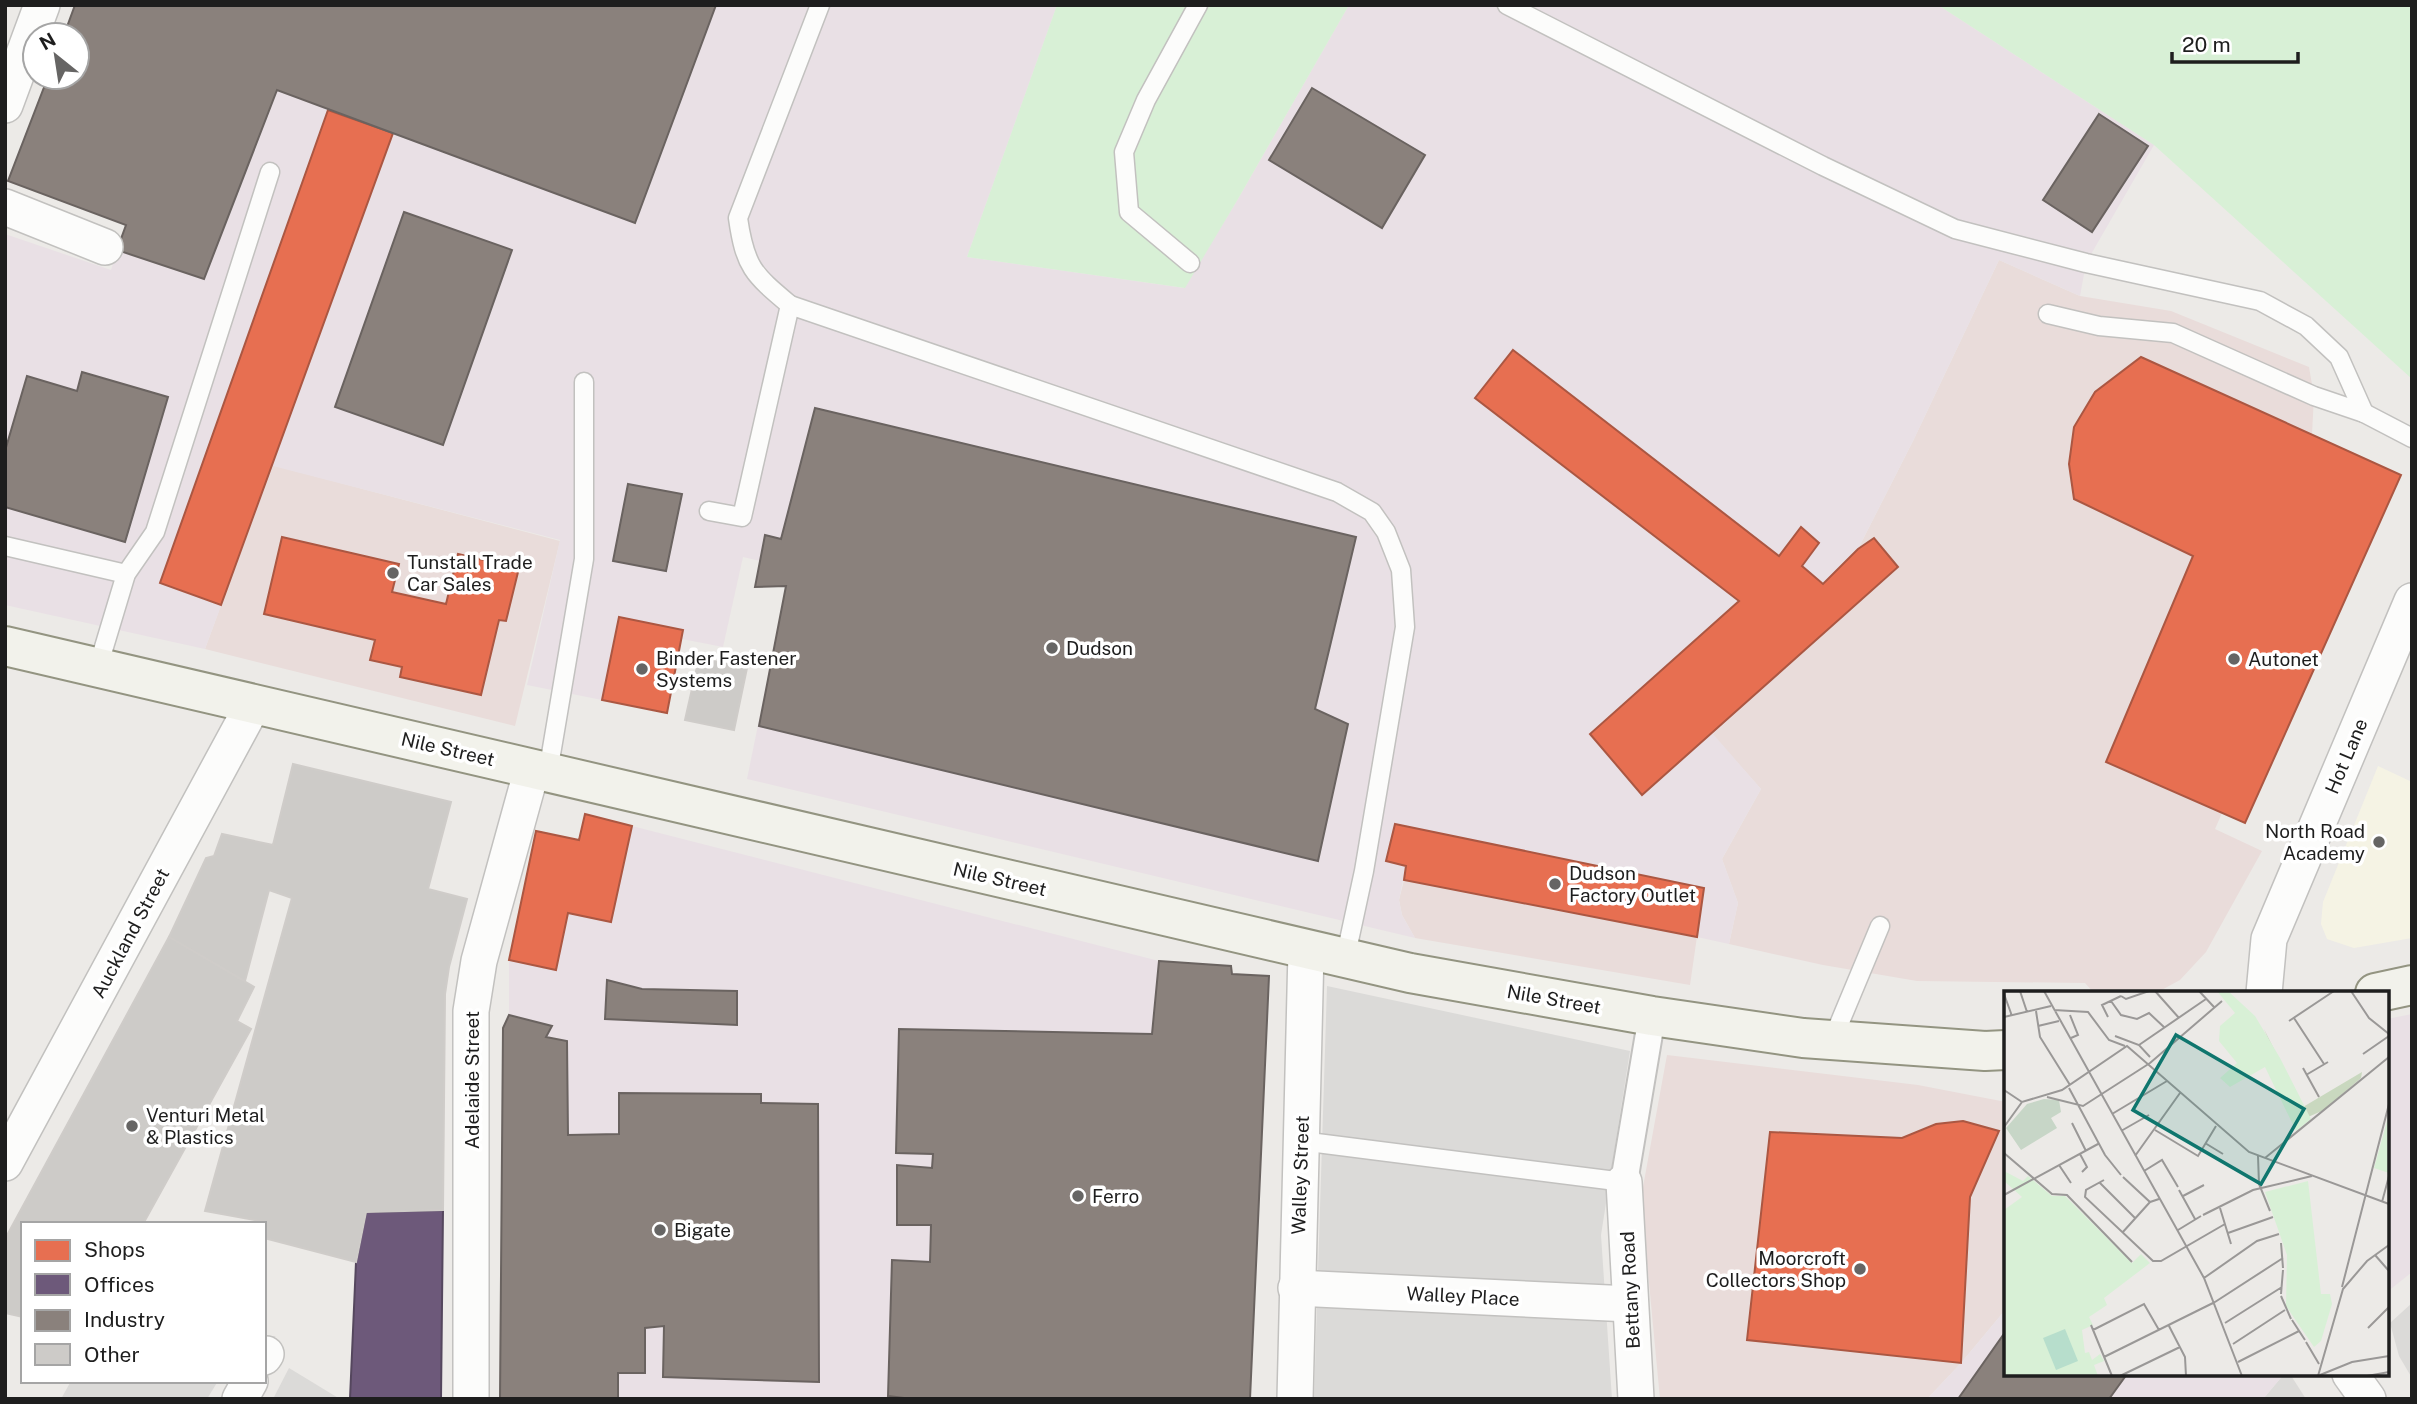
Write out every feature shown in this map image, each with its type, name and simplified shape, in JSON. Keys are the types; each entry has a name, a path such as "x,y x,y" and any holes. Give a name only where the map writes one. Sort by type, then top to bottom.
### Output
{"main road":[{"name":"Nile Street","path":"5,646 1306,951 1410,973 1652,1016 1832,1041 2004,1050"},
{"path":"2384,991 2412,985"}],"street":[{"path":"5,105 43,5"},
{"path":"5,207 105,247"},
{"name":"Hot Lane","path":"2264,991 2269,939 2412,601"},
{"name":"Auckland Street","path":"5,1163 254,703"},
{"name":"Adelaide Street","path":"471,1399 471,1011 479,961 540,771"},
{"name":"Walley Street","path":"1295,1399 1306,951"},
{"path":"1624,1182 1652,1016"},
{"name":"Bettany Road","path":"1624,1182 1636,1399"},
{"name":"Walley Place","path":"1296,1288 1630,1304"},
{"path":"2351,1376 2368,1399"},
{"path":"240,1399 249,1383"}],"lane":[{"path":"820,5 738,218 743,249 757,277 790,305 1337,492 1372,512 1386,532 1401,570 1405,627 1364,871 1345,959"},
{"path":"1191,263 1129,212 1124,152 1146,100 1198,5"},
{"path":"1507,5 1811,160 1955,229 2086,263 2260,301 2306,327 2339,357 2364,413"},
{"path":"97,667 126,574 155,532 270,172"},
{"path":"709,511 742,517 790,305"},
{"path":"2048,314 2099,326 2174,333 2314,396 2364,413 2412,438"},
{"path":"540,771 584,559 584,382"},
{"path":"5,546 126,574"},
{"path":"1832,1041 1880,926"},
{"path":"1301,1141 1624,1182"}],"shaded area":[{"path":"75,5 1057,5 967,257 1184,288 1349,5 1938,5 2154,145 2086,263 2080,296 1999,260 1859,547 1874,538 1898,567 1713,734 1761,789 1722,859 1738,903 1729,944 1697,937 1704,888 1396,824 1406,866 1399,900 1402,915 1415,938 747,779 786,587 755,587 760,561 743,557 723,647 682,639 667,713 527,685 560,540 273,466 205,649 5,605 5,234 111,270 126,225 82,91 91,91 91,21 75,21"},
{"name":"Autonet","path":"1999,260 2080,296 2171,311 2309,367 2314,396 2312,434 2401,475 2245,823 2222,813 2215,829 2262,851 2206,952 2180,980 2160,991 2092,991 2085,983 1917,981 1823,965 1729,944 1738,903 1722,859 1761,789 1712,734 1898,567 1858,549"},
{"name":"Tunstall Trade Car Sales","path":"272,465 560,541 515,726 205,649"},
{"name":"North Road Academy","path":"2378,766 2412,782 2412,938 2354,948 2327,939 2321,924 2323,902"},
{"path":"1395,824 1704,888 1690,985 1415,938 1402,915 1399,900 1404,880 1386,861"},
{"path":"632,826 1159,961 1231,966 1233,974 1269,976 1250,1399 500,1399 503,1028 509,1014 509,960 556,970 568,913 611,922"},
{"path":"1327,986 1630,1051 1601,1235 1612,1399 1314,1399"},
{"path":"2412,1014 2412,1272 2389,1290 2389,1019"},
{"path":"1667,1055 1918,1085 2004,1102 2004,1311 1927,1399 1660,1399 1641,1198"},
{"path":"2412,1303 2412,1378 2399,1356 2390,1323"},
{"path":"2004,1311 2004,1376 2282,1376 2263,1399 1927,1399"},
{"path":"289,1368 340,1399 273,1399"},
{"path":"2282,1376 2291,1376 2306,1399 2263,1399"},
{"path":"70,1383 217,1383 207,1399 61,1399"}],"green space":[{"path":"1057,5 1349,5 1185,288 967,257"},
{"path":"1938,5 2412,5 2412,379 2154,145"}],"building: Shops":[{"path":"328,110 393,133 221,605 160,583"},
{"path":"1513,350 1779,556 1801,527 1819,543 1802,566 1823,584 1858,549 1874,538 1898,567 1642,795 1590,734 1739,601 1475,398"},
{"name":"Autonet","path":"2141,357 2401,475 2245,823 2106,762 2193,556 2074,499 2069,464 2074,427 2095,392"},
{"path":"282,537 399,564 392,592 446,604 458,554 519,568 506,621 499,620 481,695 400,677 402,667 370,660 375,640 264,614"},
{"name":"Binder Fastener Systems","path":"619,617 683,630 667,713 602,700"},
{"path":"585,814 632,826 611,922 568,913 556,970 509,960 536,831 579,840"},
{"name":"Dudson Factory Outlet","path":"1395,824 1704,888 1697,937 1404,880 1406,866 1386,861"},
{"name":"Moorcroft Collectors Shop","path":"1963,1121 1999,1131 1970,1197 1961,1363 1747,1340 1770,1132 1902,1138 1936,1124"}],"building: Offices":[{"path":"443,1210 441,1399 350,1399 356,1262 366,1212"}],"building: Industry":[{"path":"75,5 716,5 635,223 277,90 204,279 117,250 126,225 8,181 43,91 91,91 91,21 69,21"},
{"path":"1312,88 1425,155 1382,228 1269,160"},
{"path":"2099,114 2148,146 2092,232 2043,200"},
{"path":"404,212 512,250 443,445 335,407"},
{"path":"82,372 168,397 125,542 5,507 5,451 27,376 77,391"},
{"name":"Dudson","path":"815,408 1356,537 1315,709 1348,724 1318,861 759,726 786,586 755,587 765,535 781,539"},
{"path":"628,484 682,494 666,571 613,561"},
{"name":"Ferro","path":"1159,961 1231,966 1232,974 1269,976 1250,1399 912,1399 888,1396 892,1260 930,1262 931,1225 897,1225 897,1165 932,1168 933,1154 896,1153 899,1029 1152,1034"},
{"path":"607,980 642,989 737,991 737,1025 605,1019"},
{"name":"Bigate","path":"509,1015 552,1026 546,1037 567,1041 568,1135 619,1134 619,1093 761,1094 761,1103 818,1104 819,1382 663,1377 664,1326 645,1328 645,1373 618,1373 618,1399 500,1399 503,1028"},
{"path":"2004,1334 2004,1376 2126,1376 2109,1399 1958,1399"}],"building: Other":[{"path":"699,658 747,668 734,730 685,720"},
{"path":"293,764 451,802 428,889 467,899 449,967 445,994 443,1210 366,1212 356,1262 266,1239 266,1222 205,1211 292,898 269,890 245,981 169,937 206,858 214,856 222,834 273,845"},
{"name":"Venturi Metal & Plastics","path":"169,937 254,987 237,1021 251,1029 144,1222 21,1222 21,1317 5,1313 5,1239"}],"place":[{"name":"Tunstall Trade Car Sales","path":"393,573"},
{"name":"Dudson","path":"1052,648"},
{"name":"Autonet","path":"2234,659"},
{"name":"Binder Fastener Systems","path":"642,669"},
{"name":"North Road Academy","path":"2379,842"},
{"name":"Dudson Factory Outlet","path":"1555,884"},
{"name":"Venturi Metal & Plastics","path":"132,1126"},
{"name":"Ferro","path":"1078,1196"},
{"name":"Bigate","path":"660,1230"},
{"name":"Moorcroft Collectors Shop","path":"1860,1269"}]}
